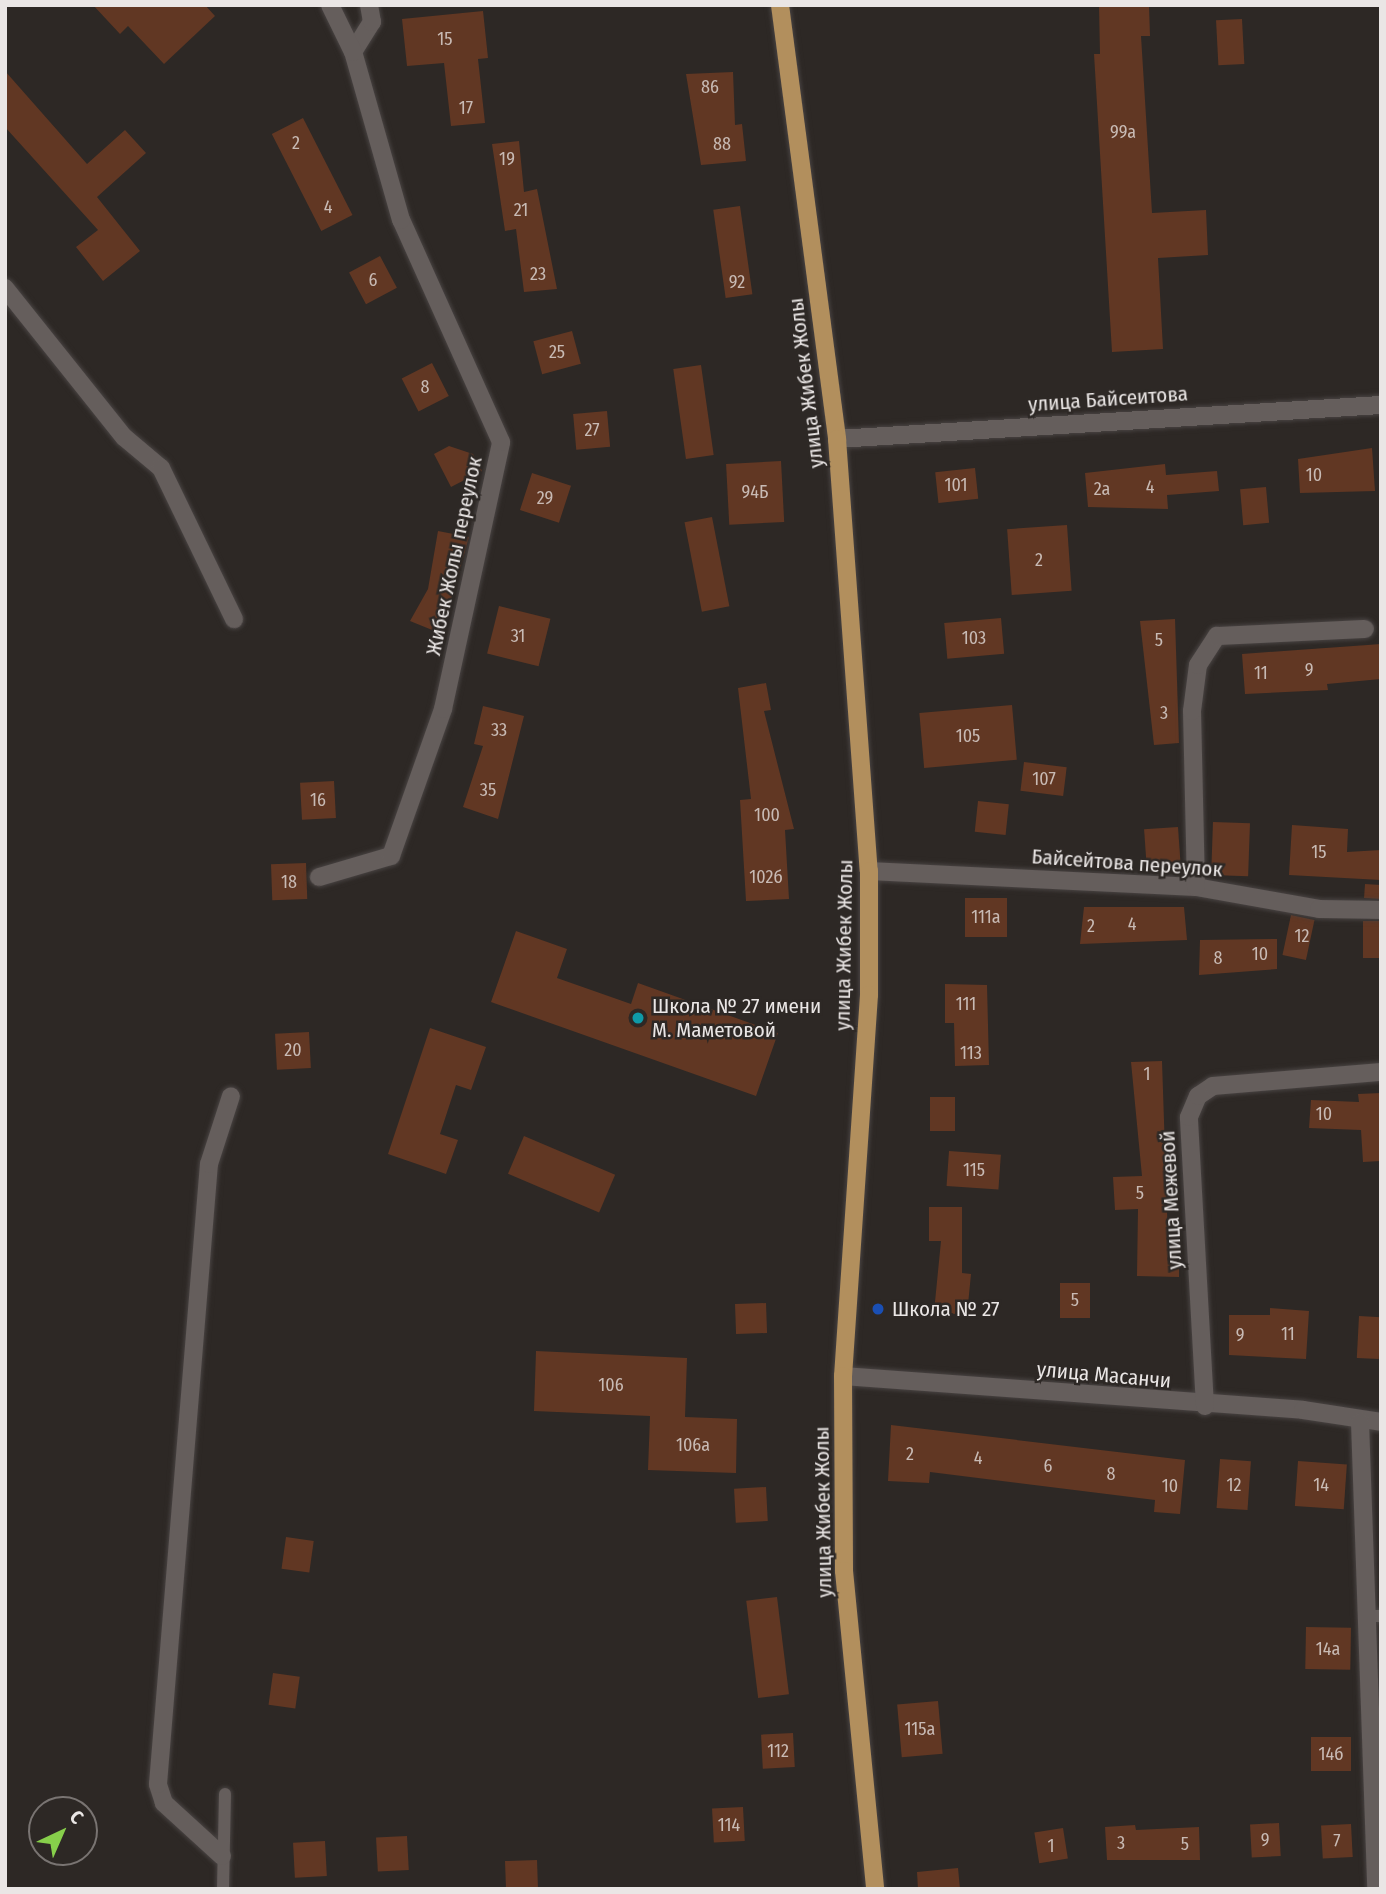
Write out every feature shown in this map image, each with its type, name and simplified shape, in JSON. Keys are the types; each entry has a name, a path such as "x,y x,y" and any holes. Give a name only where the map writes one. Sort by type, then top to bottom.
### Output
{"main road":[{"name":"улица Жибек Жолы","path":"780,5 837,439 869,871 869,995 844,1376 844,1571 875,1889"}],"street":[{"name":"Жибек Жолы переулок","path":"319,877 391,856 443,709 501,442 401,220 353,52 330,5"},
{"path":"353,52 372,22 369,5"},
{"path":"5,288 124,437 161,468 234,619"},
{"name":"улица Байсеитова","path":"837,439 1381,405"},
{"path":"1196,887 1192,712 1198,665 1217,636 1365,629"},
{"name":"Байсейтова переулок","path":"869,871 1196,887 1319,909 1381,910"},
{"name":"улица Межевой","path":"1205,1406 1189,1117 1198,1096 1213,1086 1381,1072"},
{"path":"222,1856 163,1802 158,1784 209,1164 231,1096"},
{"name":"улица Масанчи","path":"844,1376 1205,1406 1303,1410 1360,1422 1381,1422"},
{"path":"1360,1422 1375,1616 1376,1889"}],"lane":[{"path":"223,1889 225,1794"}],"building":[{"path":"93,5 205,5 215,16 164,64 128,26 120,34"},
{"path":"1099,5 1149,5 1150,36 1141,36 1152,213 1206,210 1208,255 1158,258 1163,349 1112,352 1094,54 1100,54"},
{"path":"483,11 488,58 478,59 485,123 451,126 444,63 407,66 402,19"},
{"path":"1242,19 1244,64 1218,65 1216,20"},
{"path":"5,71 87,164 125,130 146,153 97,197 140,251 103,281 76,247 98,230 5,127"},
{"path":"733,72 735,125 742,124 746,161 701,165 686,74"},
{"path":"303,118 352,215 321,231 272,134"},
{"path":"519,141 524,192 537,189 557,289 524,292 516,229 505,231 492,144"},
{"path":"740,206 752,294 726,298 713,210"},
{"path":"380,256 397,288 366,304 349,272"},
{"path":"572,331 581,364 542,374 533,341"},
{"path":"432,363 449,396 419,411 402,378"},
{"path":"701,365 714,455 686,459 673,369"},
{"path":"607,411 610,447 576,450 573,414"},
{"path":"449,446 473,454 482,471 451,487 434,454"},
{"path":"1372,448 1375,491 1300,493 1298,459"},
{"path":"781,461 784,522 729,525 726,464"},
{"path":"1165,464 1166,475 1217,471 1219,491 1167,495 1168,509 1088,507 1085,473"},
{"path":"975,468 978,499 938,503 935,472"},
{"path":"532,473 571,486 559,523 520,510"},
{"path":"1266,487 1269,523 1243,525 1240,489"},
{"path":"712,517 729,606 702,612 685,522"},
{"path":"1067,525 1072,591 1012,595 1007,529"},
{"path":"438,531 469,537 442,634 410,621 428,589"},
{"path":"499,606 550,619 539,666 487,654"},
{"path":"1001,618 1004,654 947,659 944,623"},
{"path":"1175,619 1179,743 1154,745 1140,621"},
{"path":"1381,644 1381,679 1327,684 1328,690 1245,694 1242,654"},
{"path":"766,683 771,710 764,711 794,829 785,830 789,899 746,901 740,800 751,799 738,688"},
{"path":"1012,705 1017,760 924,768 919,713"},
{"path":"483,706 524,716 498,819 463,807 483,746 474,744"},
{"path":"1024,762 1067,767 1063,796 1020,791"},
{"path":"334,781 336,818 302,820 300,783"},
{"path":"978,801 1009,804 1006,835 975,832"},
{"path":"1213,822 1250,823 1248,876 1211,875"},
{"path":"1292,825 1348,829 1347,852 1381,850 1381,880 1289,875"},
{"path":"1178,827 1181,868 1147,870 1144,829"},
{"path":"306,863 307,899 272,900 271,864"},
{"path":"1365,884 1381,885 1380,899 1364,898"},
{"path":"965,898 1007,898 1007,937 965,937"},
{"path":"1084,907 1184,907 1187,940 1080,944"},
{"path":"1291,915 1314,920 1306,960 1282,955"},
{"path":"1363,921 1381,921 1381,958 1363,958"},
{"name":"Школа № 27 имени М. Маметовой","path":"516,931 567,949 557,978 631,1004 638,983 778,1033 756,1096 491,1002"},
{"path":"1277,939 1277,969 1199,975 1200,940"},
{"path":"945,984 987,985 989,1065 955,1066 954,1023 945,1023"},
{"path":"430,1028 486,1047 471,1090 456,1085 440,1134 458,1140 446,1174 388,1154"},
{"path":"309,1032 311,1068 277,1070 275,1034"},
{"path":"1162,1061 1168,1241 1179,1241 1179,1277 1137,1276 1138,1209 1115,1210 1113,1177 1142,1176 1131,1062"},
{"path":"1381,1093 1381,1161 1363,1162 1361,1130 1309,1128 1311,1100 1359,1102 1358,1094"},
{"path":"930,1097 955,1097 955,1131 930,1131"},
{"path":"524,1136 615,1175 599,1212 508,1174"},
{"path":"949,1151 1001,1155 998,1190 947,1186"},
{"path":"929,1207 962,1207 962,1273 971,1274 967,1315 934,1312 941,1241 929,1241"},
{"path":"1060,1283 1090,1283 1090,1318 1060,1318"},
{"path":"766,1303 767,1333 736,1334 735,1304"},
{"path":"1270,1308 1309,1311 1306,1359 1229,1355 1229,1315 1270,1315"},
{"path":"1359,1316 1381,1317 1379,1359 1357,1358"},
{"path":"536,1351 687,1358 685,1417 737,1419 736,1473 648,1470 650,1416 534,1411"},
{"path":"891,1425 1185,1460 1180,1514 1154,1512 1155,1500 930,1472 929,1483 888,1481"},
{"path":"1220,1459 1251,1461 1248,1510 1217,1508"},
{"path":"1298,1461 1347,1464 1344,1509 1295,1506"},
{"path":"766,1487 768,1521 736,1523 734,1489"},
{"path":"286,1537 314,1541 309,1573 282,1569"},
{"path":"777,1597 789,1694 758,1698 746,1601"},
{"path":"1306,1627 1351,1628 1350,1670 1305,1669"},
{"path":"273,1673 300,1677 295,1708 269,1705"},
{"path":"938,1701 943,1754 902,1757 897,1705"},
{"path":"793,1733 795,1767 763,1769 761,1735"},
{"path":"1311,1737 1351,1737 1351,1771 1311,1771"},
{"path":"743,1807 745,1841 714,1843 712,1809"},
{"path":"1279,1823 1281,1856 1252,1857 1250,1825"},
{"path":"1351,1824 1353,1857 1323,1859 1321,1826"},
{"path":"1135,1825 1136,1830 1199,1827 1200,1860 1107,1860 1105,1827"},
{"path":"1063,1828 1068,1859 1039,1863 1034,1833"},
{"path":"407,1836 409,1870 378,1872 376,1838"},
{"path":"325,1841 327,1876 295,1878 293,1843"},
{"path":"537,1860 538,1889 506,1889 505,1861"},
{"path":"958,1868 960,1889 918,1889 917,1872"}],"place":[{"name":"Школа № 27 имени М. Маметовой","path":"638,1018"},
{"name":"Школа № 27","path":"878,1309"}]}
